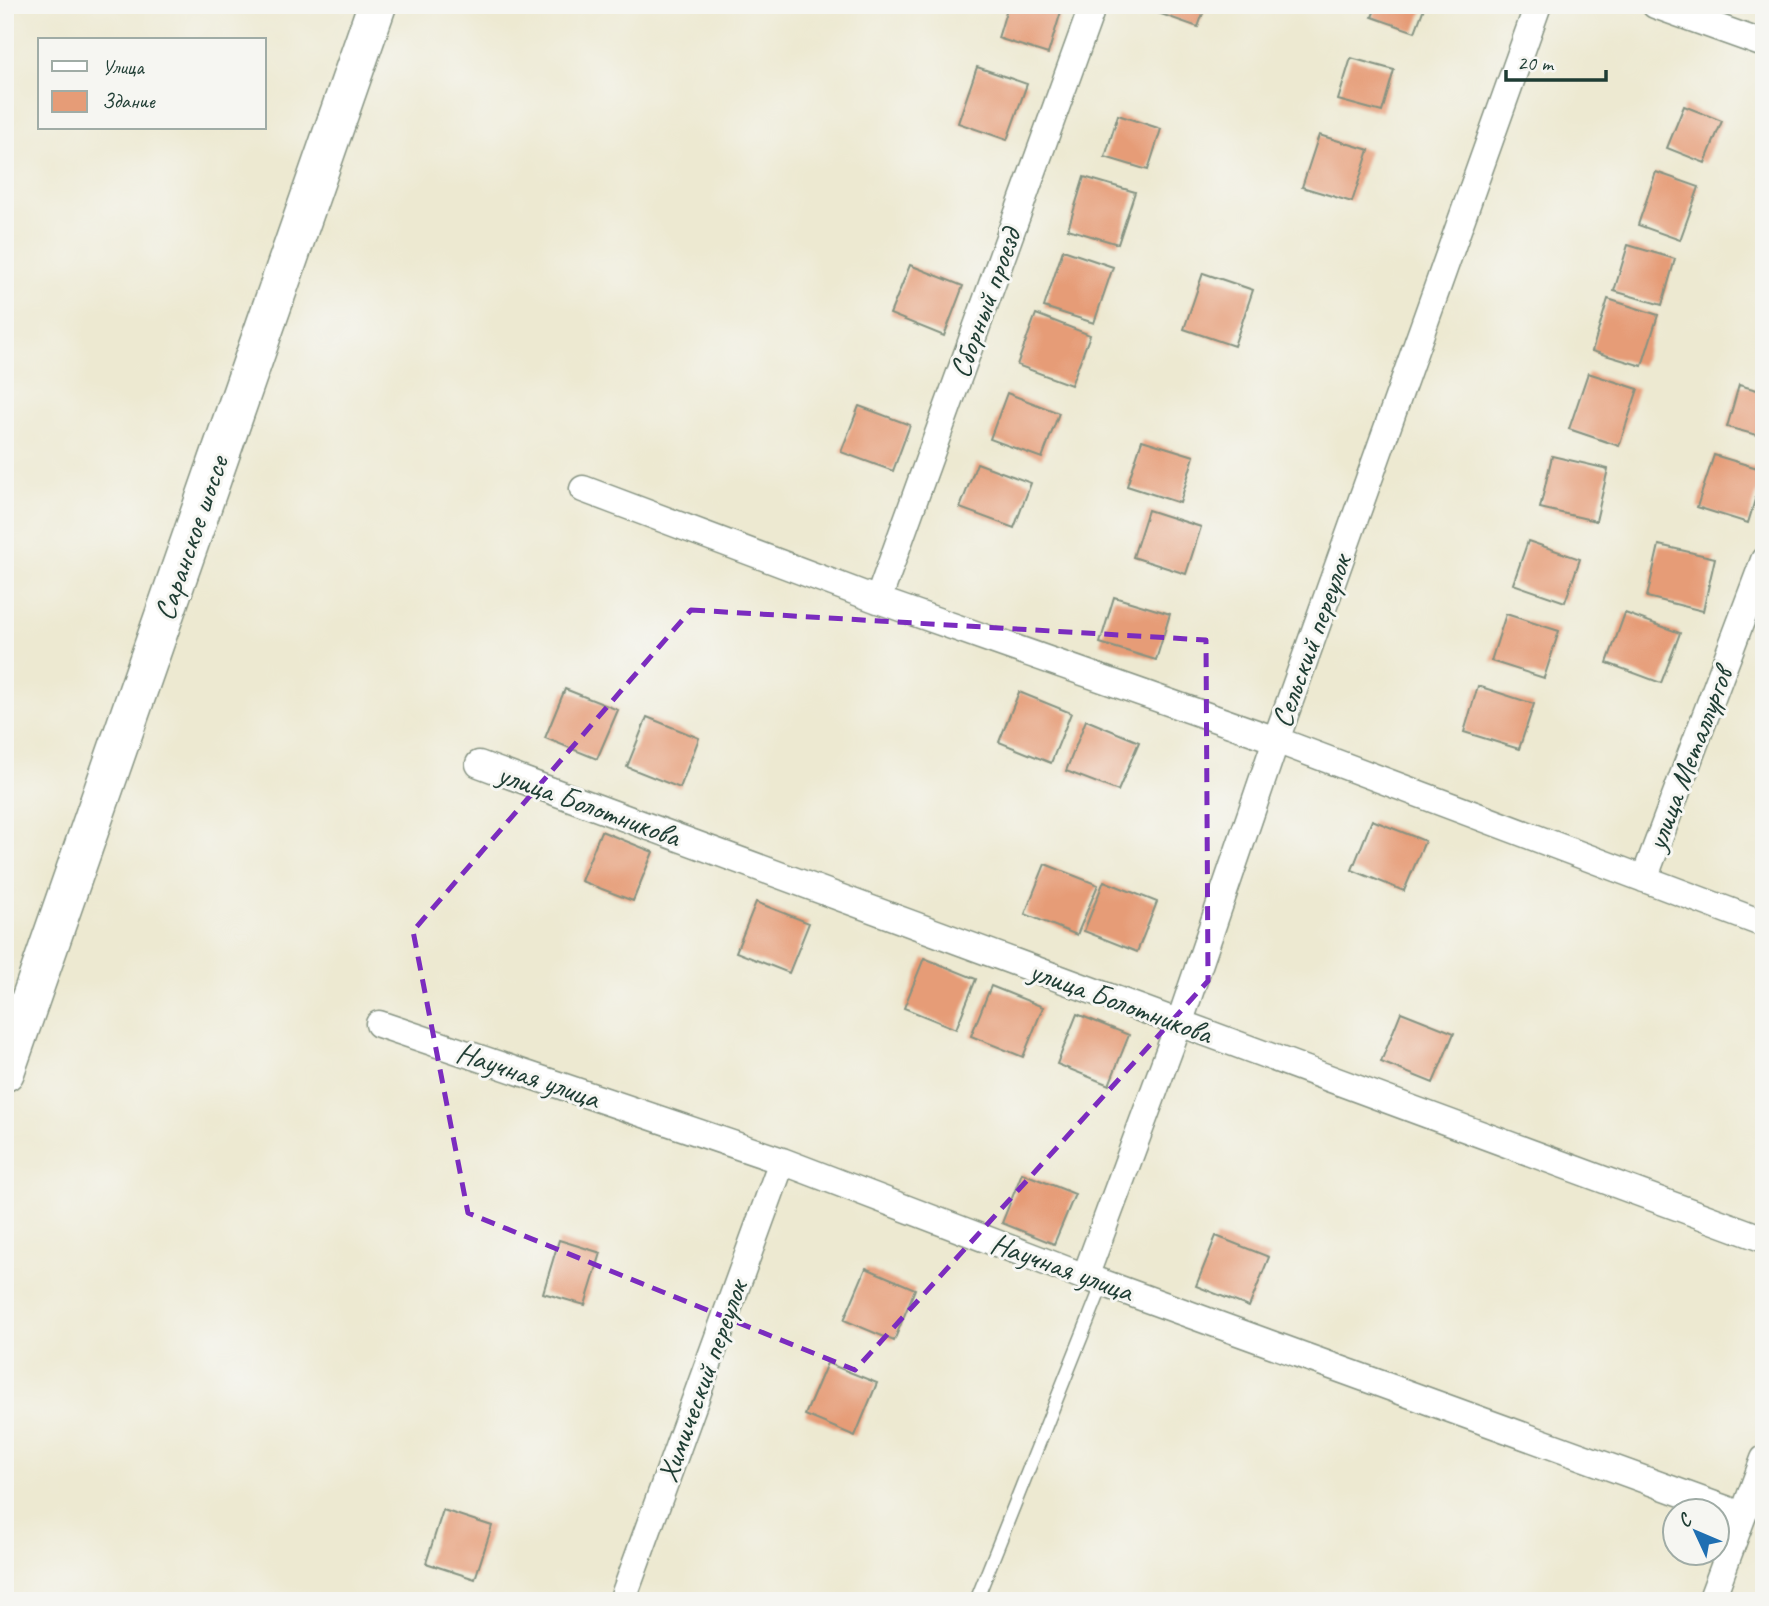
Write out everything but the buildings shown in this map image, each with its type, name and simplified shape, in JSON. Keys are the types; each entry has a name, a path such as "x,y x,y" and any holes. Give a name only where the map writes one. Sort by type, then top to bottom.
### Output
{"highway":[{"name":"Саранское шоссе","path":"5,1072 377,5"}],"street":[{"name":"Сборный проезд","path":"878,600 1093,5"},
{"name":"Сельский переулок","path":"1094,1280 1276,740 1538,5"},
{"path":"1656,5 1764,44"},
{"path":"583,489 878,600 1276,740 1764,924"},
{"name":"улица Металлургов","path":"1644,879 1764,560"},
{"name":"улица Болотникова","path":"479,764 1764,1239"},
{"name":"Научная улица","path":"379,1024 782,1161 1094,1280 1742,1515"},
{"name":"Химический переулок","path":"622,1601 782,1161"},
{"path":"1711,1601 1764,1459"}],"lane":[{"path":"976,1601 1094,1280"}],"highlighted area":[{"path":"691,610 1206,640 1208,981 855,1370 468,1213 413,931"}]}
